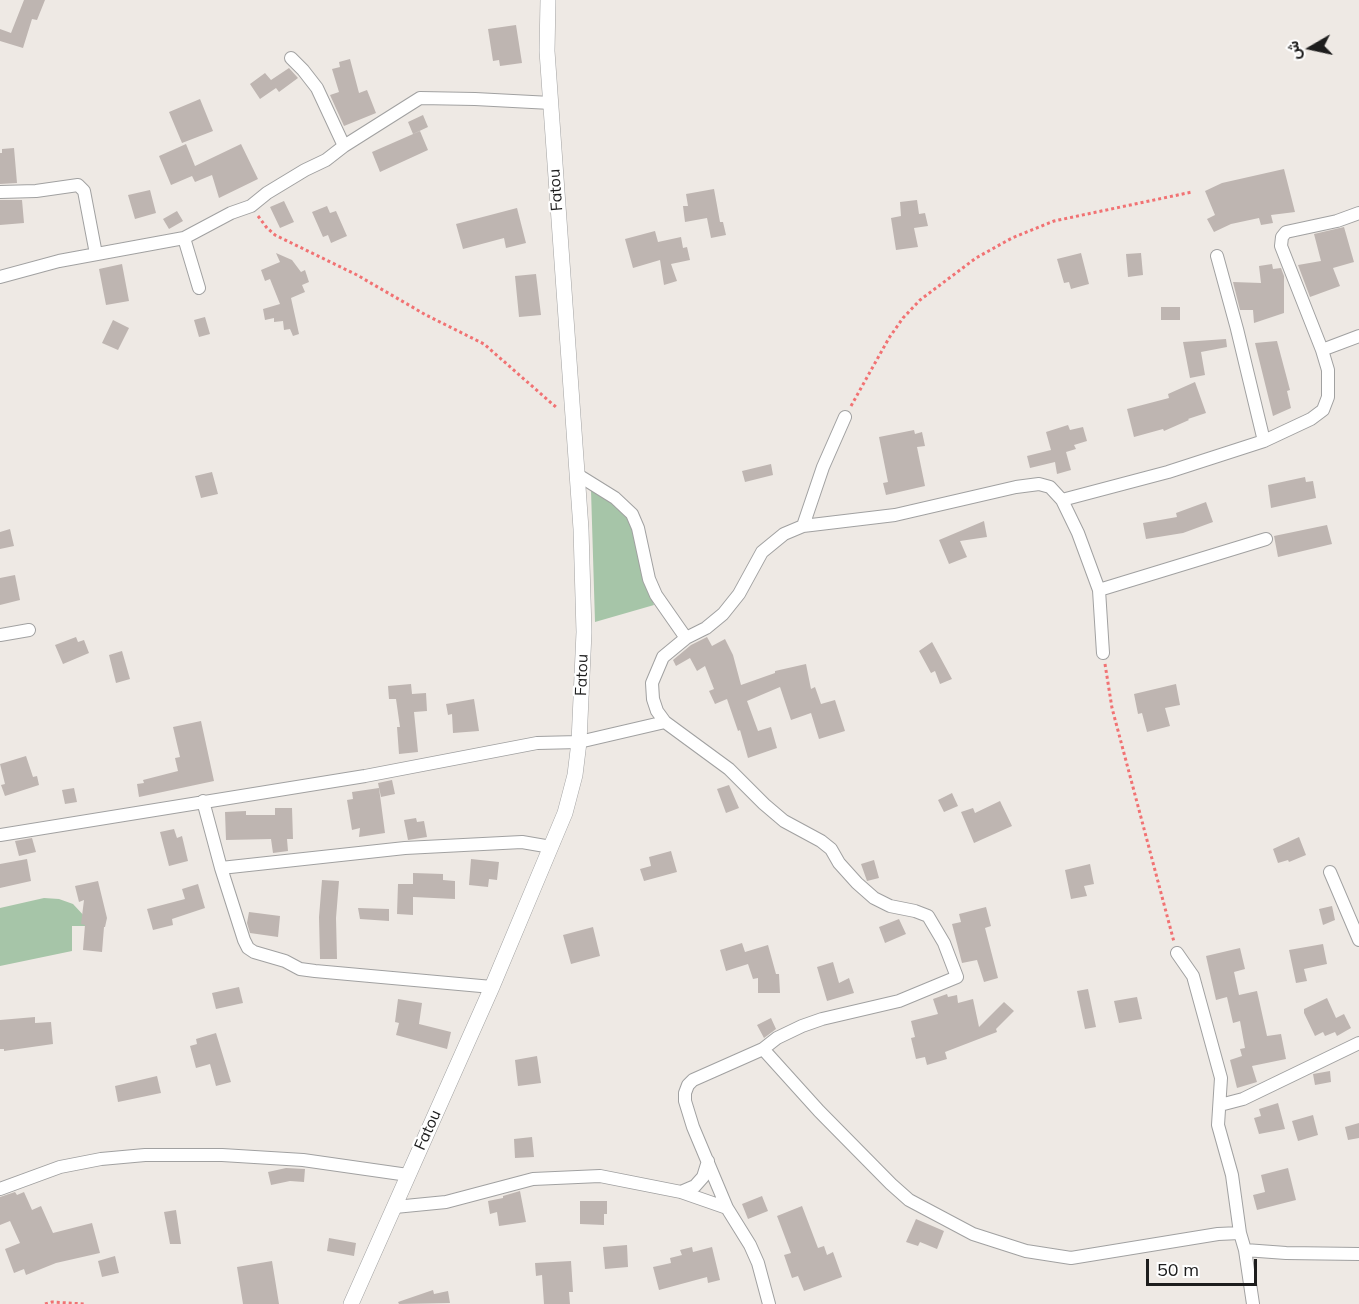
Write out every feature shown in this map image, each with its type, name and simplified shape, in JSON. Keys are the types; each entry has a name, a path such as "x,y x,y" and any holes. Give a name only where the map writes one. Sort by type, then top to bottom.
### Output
{"street":[{"name":"Fatou","path":"351,1304 492,987 565,813 575,775 579,742 584,632 575,423 547,51 548,0"},
{"path":"291,58 317,88 344,146"},
{"path":"0,277 59,261 184,238 231,213 251,206 267,193 326,160 420,98 551,103"},
{"path":"0,192 36,191 78,185 84,191 96,254"},
{"path":"1062,500 1168,472 1264,441 1311,419 1323,410 1328,397 1328,370 1281,246 1282,237 1286,232 1337,221 1359,213"},
{"path":"184,238 199,288"},
{"path":"1217,256 1264,441"},
{"path":"1322,350 1359,336"},
{"path":"803,526 823,467 845,417"},
{"path":"578,475 615,498 632,514 638,528 649,579 686,638"},
{"path":"769,1304 758,1263 727,1208 693,1127 685,1101 688,1085 701,1076 763,1049 777,1038 822,1019 899,1001 957,977 944,943 928,916 890,906 874,898 856,883 839,863 831,849 784,821 729,769 665,722 655,705 652,683 663,657 686,638 706,628 723,614 739,594 762,552 784,534 803,526 895,515 1039,484 1050,487 1062,500 1078,533 1099,590 1103,653"},
{"path":"1099,590 1266,539"},
{"path":"0,635 29,630"},
{"path":"0,834 432,765 537,743 579,742 665,722"},
{"path":"203,801 244,940 248,948 254,952 285,961 300,969 492,987"},
{"path":"221,868 405,848 522,842 550,847"},
{"path":"1330,872 1359,940"},
{"path":"1177,953 1193,976 1221,1078 1218,1125 1232,1175 1253,1304"},
{"path":"1220,1105 1243,1099 1359,1043"},
{"path":"763,1049 819,1111 909,1200 973,1234 1026,1251 1071,1258 1218,1234 1240,1233"},
{"path":"0,1190 60,1167 101,1159 145,1155 222,1155 303,1160 408,1175"},
{"path":"681,1192 695,1186 703,1177 708,1161"},
{"path":"396,1207 446,1203 533,1179 600,1176 681,1192 727,1208"},
{"path":"1245,1250 1359,1254"}],"path":[{"path":"845,417 889,338 903,318 920,300 976,258 1012,238 1054,221 1192,192"},
{"path":"251,206 275,235 357,275 446,326 484,344 575,423"},
{"path":"1103,653 1112,708 1177,953"},
{"path":"45,1304 52,1302 84,1304"}],"green space":[{"path":"596,485 629,517 641,568 654,605 595,622 591,490"},
{"path":"44,898 59,899 73,904 87,919 86,926 72,926 72,951 0,966 0,908"}],"building":[{"path":"24,0 45,0 37,20 32,19 23,48 0,41 0,29 11,33"},
{"path":"516,25 522,63 500,66 499,60 493,61 488,29"},
{"path":"350,59 359,93 367,90 376,113 344,126 330,95 339,92 332,69 340,67 339,62"},
{"path":"289,68 298,78 279,92 276,88 260,99 250,84 265,73 271,80"},
{"path":"200,99 213,131 182,143 169,112"},
{"path":"423,115 428,127 413,134 408,122"},
{"path":"420,131 428,150 380,172 372,152"},
{"path":"186,144 195,166 241,144 258,179 219,198 212,175 195,182 192,176 171,185 159,156"},
{"path":"14,148 17,183 0,184 0,153 2,149"},
{"path":"1284,169 1295,212 1271,215 1273,223 1261,225 1259,218 1231,224 1214,232 1207,219 1215,215 1205,191 1222,183"},
{"path":"714,189 720,222 723,222 726,235 711,238 707,218 685,222 683,206 688,206 686,194"},
{"path":"150,190 156,213 135,219 128,195"},
{"path":"0,200 22,200 24,223 0,225"},
{"path":"917,200 919,214 925,213 928,226 914,228 918,247 896,250 891,218 901,216 900,202"},
{"path":"284,201 294,222 280,228 270,207"},
{"path":"327,206 330,213 336,211 347,236 331,243 328,235 323,237 312,212"},
{"path":"517,208 526,243 506,248 504,238 463,249 456,224"},
{"path":"177,211 183,221 169,229 163,219"},
{"path":"1344,227 1354,262 1333,268 1340,286 1310,297 1298,265 1321,261 1314,234"},
{"path":"655,231 658,242 681,237 683,248 687,247 690,260 671,264 677,281 664,285 660,260 633,268 625,239"},
{"path":"276,253 292,260 301,272 305,270 309,282 302,285 305,292 291,298 299,334 293,336 290,329 284,330 283,321 274,322 274,318 265,320 263,309 280,304 270,279 265,281 261,270 280,262"},
{"path":"1081,253 1089,284 1071,289 1069,282 1064,283 1057,259"},
{"path":"1141,253 1143,275 1128,277 1126,254"},
{"path":"122,264 129,301 106,305 99,269"},
{"path":"1272,264 1273,269 1281,268 1284,276 1284,313 1254,323 1253,310 1240,310 1233,282 1261,283 1259,266"},
{"path":"536,274 541,315 519,317 515,276"},
{"path":"1161,307 1180,307 1180,320 1161,320"},
{"path":"205,317 210,334 199,337 194,320"},
{"path":"113,320 129,328 118,350 102,343"},
{"path":"1226,339 1227,347 1201,352 1205,375 1190,378 1183,342"},
{"path":"1277,341 1290,390 1287,391 1291,408 1273,416 1255,343"},
{"path":"1195,382 1206,413 1164,431 1163,429 1134,437 1127,409 1169,398 1168,394"},
{"path":"1068,425 1070,430 1083,427 1087,441 1074,445 1076,449 1066,452 1071,470 1057,474 1055,462 1030,468 1027,456 1051,450 1046,432"},
{"path":"914,430 915,434 922,432 925,446 917,447 925,486 886,495 883,483 888,482 879,437"},
{"path":"771,464 773,475 745,482 742,471"},
{"path":"212,472 218,494 201,498 195,476"},
{"path":"1305,477 1306,482 1313,481 1316,498 1271,508 1268,485"},
{"path":"1206,502 1213,522 1183,533 1146,539 1143,523 1177,517 1176,513"},
{"path":"984,521 987,537 960,541 967,557 949,564 939,540"},
{"path":"1327,525 1332,544 1278,557 1274,536"},
{"path":"10,529 14,546 0,549 0,532"},
{"path":"15,575 20,600 0,605 0,578"},
{"path":"76,637 78,642 84,640 89,653 63,664 55,645"},
{"path":"707,637 712,646 725,639 733,655 741,685 775,673 775,671 806,664 811,689 815,687 821,704 835,700 845,731 819,739 811,713 791,720 780,687 747,701 758,731 771,727 777,748 748,758 740,730 738,731 727,699 715,704 709,691 714,689 705,666 697,671 690,658 676,666 673,660 691,645"},
{"path":"932,642 952,679 940,684 935,671 931,673 919,651"},
{"path":"122,651 130,679 116,683 109,655"},
{"path":"411,684 412,694 426,693 427,711 414,712 418,752 399,754 397,727 400,727 396,699 389,699 388,686"},
{"path":"1176,684 1180,705 1165,708 1170,726 1147,732 1142,713 1138,714 1134,694"},
{"path":"474,699 479,731 453,733 452,714 448,715 446,704"},
{"path":"201,721 214,781 139,797 137,784 144,783 143,780 178,771 175,758 180,757 173,727"},
{"path":"26,756 33,777 37,776 39,785 5,796 1,785 5,784 0,764"},
{"path":"392,780 395,794 381,797 378,783"},
{"path":"729,785 739,808 726,813 717,789"},
{"path":"74,788 77,802 65,804 62,790"},
{"path":"379,788 385,833 359,837 360,828 352,830 347,800 353,799 352,792"},
{"path":"952,793 958,806 944,812 938,800"},
{"path":"1000,801 1012,826 974,843 961,812 973,808 975,813"},
{"path":"275,808 292,808 293,839 287,839 288,851 273,853 271,839 226,840 225,812 246,811 246,815 275,815"},
{"path":"416,818 417,822 424,821 427,837 408,840 404,820"},
{"path":"174,829 177,838 182,836 188,861 169,866 160,832"},
{"path":"1299,837 1306,855 1289,862 1288,860 1278,863 1273,849"},
{"path":"32,838 36,852 19,856 15,841"},
{"path":"671,851 677,872 644,881 640,869 651,866 649,857"},
{"path":"27,859 31,881 0,888 0,864"},
{"path":"471,859 499,862 497,880 489,879 488,887 469,885"},
{"path":"874,860 879,878 867,881 861,864"},
{"path":"1090,864 1094,884 1084,886 1087,896 1071,899 1065,870"},
{"path":"413,873 443,874 443,880 455,881 455,899 413,897 413,915 397,914 398,884 413,884"},
{"path":"322,880 339,881 336,918 337,959 320,959 319,917"},
{"path":"98,881 107,918 102,952 83,950 85,925 81,924 84,900 79,902 75,886"},
{"path":"198,884 205,908 172,919 173,925 153,930 147,909 185,899 182,889"},
{"path":"1332,906 1335,920 1323,925 1319,909"},
{"path":"986,907 991,926 985,928 998,978 984,982 977,960 962,963 952,924 961,922 959,914"},
{"path":"358,908 389,909 389,921 360,919"},
{"path":"249,912 280,916 278,937 250,933 247,923"},
{"path":"899,919 906,934 885,943 879,927"},
{"path":"593,927 600,956 571,964 563,935"},
{"path":"742,943 745,952 768,945 776,974 779,974 780,993 758,993 758,978 753,979 748,964 726,971 720,950"},
{"path":"1323,944 1327,964 1304,969 1307,981 1296,983 1289,950"},
{"path":"1240,948 1245,969 1234,972 1239,995 1257,991 1267,1036 1281,1034 1286,1059 1252,1066 1257,1082 1237,1088 1230,1060 1242,1056 1240,1049 1245,1048 1240,1021 1233,1023 1227,997 1216,1000 1206,956"},
{"path":"833,962 839,983 849,978 854,993 827,1001 817,967"},
{"path":"239,987 243,1003 216,1009 212,993"},
{"path":"1088,989 1096,1027 1085,1029 1077,991"},
{"path":"947,994 948,997 957,995 958,1003 973,999 979,1027 1004,1002 1014,1011 996,1029 997,1032 945,1052 947,1059 927,1065 925,1057 916,1059 911,1038 915,1037 911,1021 938,1014 933,999"},
{"path":"1137,997 1142,1019 1119,1023 1114,1001"},
{"path":"1327,998 1336,1018 1344,1014 1351,1028 1337,1036 1335,1032 1325,1036 1323,1032 1315,1036 1304,1009"},
{"path":"398,999 422,1003 419,1024 451,1032 447,1049 396,1035 399,1023 395,1022"},
{"path":"35,1017 35,1023 51,1022 53,1044 4,1051 0,1049 0,1020"},
{"path":"771,1018 776,1029 764,1038 757,1025"},
{"path":"216,1033 231,1082 216,1086 210,1064 196,1068 190,1046 197,1044 196,1039"},
{"path":"537,1056 541,1083 518,1086 515,1060"},
{"path":"1330,1071 1331,1082 1315,1085 1313,1074"},
{"path":"157,1076 161,1093 118,1102 115,1086"},
{"path":"1278,1103 1285,1129 1259,1134 1254,1118 1261,1116 1259,1109"},
{"path":"1313,1115 1318,1135 1298,1141 1292,1121"},
{"path":"1359,1123 1359,1138 1348,1140 1345,1127"},
{"path":"532,1137 534,1157 515,1158 514,1139"},
{"path":"286,1168 305,1169 304,1182 290,1181 271,1185 268,1172"},
{"path":"1288,1168 1296,1200 1257,1210 1253,1195 1265,1192 1261,1175"},
{"path":"520,1191 526,1222 499,1226 497,1212 490,1214 488,1201"},
{"path":"15,1192 17,1195 24,1192 32,1210 41,1206 53,1233 92,1223 100,1253 56,1263 26,1275 24,1269 14,1273 5,1249 20,1243 10,1221 0,1225 0,1197"},
{"path":"762,1196 768,1211 748,1219 742,1204"},
{"path":"580,1201 607,1201 604,1225 580,1224"},
{"path":"802,1206 818,1248 824,1246 827,1255 833,1252 842,1277 804,1291 798,1276 792,1278 784,1255 791,1253 777,1216"},
{"path":"176,1210 181,1244 170,1244 164,1212"},
{"path":"916,1219 944,1231 937,1249 920,1242 918,1246 906,1242"},
{"path":"329,1238 356,1243 354,1256 327,1251"},
{"path":"627,1245 628,1267 605,1269 603,1247"},
{"path":"692,1247 693,1252 712,1247 720,1280 708,1283 707,1277 659,1290 653,1267 671,1263 670,1258 682,1255 680,1250"},
{"path":"115,1256 119,1273 102,1277 98,1261"},
{"path":"272,1261 279,1304 243,1304 237,1267"},
{"path":"571,1261 573,1292 569,1292 570,1304 544,1304 542,1275 536,1276 535,1263"},
{"path":"433,1290 434,1294 448,1291 450,1303 399,1304 398,1302"}]}
